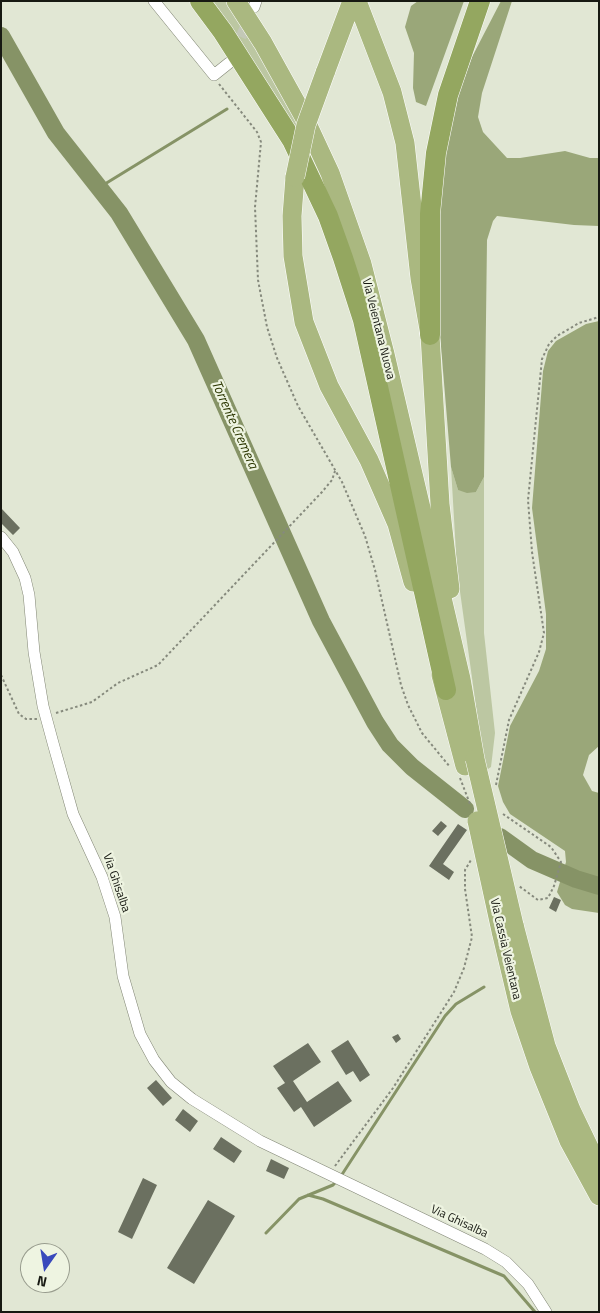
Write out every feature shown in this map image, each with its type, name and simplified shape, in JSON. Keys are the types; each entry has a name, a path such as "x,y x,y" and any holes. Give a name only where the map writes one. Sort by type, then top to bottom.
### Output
{"highway":[{"path":"200,1 223,32 292,140 328,216 363,320 453,685"},
{"name":"Via Veientana Nuova","path":"236,1 263,43 301,110 330,173 362,264 385,354 453,685"},
{"path":"352,1 302,141 295,177 292,216 294,264 304,322 329,386 369,460 397,524 453,685"},
{"path":"357,1 392,92 405,144 420,278 430,335"},
{"path":"453,685 430,335 430,214 436,153 448,95 480,1"},
{"name":"Via Cassia Veientana","path":"453,685 463,769 507,928 546,1046 571,1110 599,1168"},
{"name":"Via Cassia Veientana","path":"507,928 520,1011 538,1067 569,1141 599,1196"}],"street":[{"path":"154,1 214,75 229,63"},
{"name":"Via Ghisalba","path":"1,537 18,562 30,595 34,652 46,717 74,814 102,877 114,917 123,976 140,1034 150,1054 171,1082 198,1103 260,1142 485,1249 506,1262 528,1284 546,1312"}],"path":[{"path":"214,75 222,89 257,132 261,142 255,207 256,254 258,280 267,327 277,358 298,406 336,470 370,548 389,638 408,705 422,734 463,769 471,806"},
{"path":"1,675 18,714 26,719 46,717 92,702 118,683 158,665 322,492 332,480 336,470"},
{"path":"499,807 504,815 551,848 561,862 554,886 548,898 538,900 518,885"}],"green space":[{"path":"213,1 226,1 234,12 300,119 296,131 282,105"},
{"path":"418,1 464,1 426,106 416,102 413,88 414,53 405,27 411,6"},
{"path":"501,1 512,1 482,93 478,117 483,132 507,158 520,158 565,151 590,158 599,158 599,226 497,216 493,221 487,240 484,477 476,492 467,493 458,490 451,467 437,298 441,174 459,93 472,57"},
{"path":"599,321 599,746 589,755 583,775 592,791 599,793 599,913 572,909 565,905 557,892 566,862 565,851 510,814 503,802 498,786 510,726 539,671 546,649 546,614 532,508 543,371 548,351 556,341 586,324"},
{"path":"451,467 458,490 476,492 484,477 484,633 495,733 491,767 485,771 457,570"}],"building":[{"path":"1,508 20,528 13,535 1,523"},
{"path":"441,821 447,826 438,836 432,831"},
{"path":"458,824 467,830 443,864 454,872 449,880 429,866"},
{"path":"554,897 561,900 556,912 549,908"},
{"path":"398,1034 401,1039 396,1043 392,1037"},
{"path":"348,1040 370,1075 360,1082 353,1071 346,1075 331,1051"},
{"path":"308,1043 321,1062 293,1081 307,1102 338,1081 352,1101 314,1127 301,1107 294,1112 277,1088 285,1083 273,1066"},
{"path":"156,1080 172,1098 163,1106 147,1088"},
{"path":"183,1109 198,1121 190,1132 175,1120"},
{"path":"221,1137 242,1151 234,1163 213,1149"},
{"path":"271,1159 289,1168 284,1179 266,1171"},
{"path":"143,1178 157,1185 132,1239 118,1232"},
{"path":"208,1200 235,1216 194,1284 167,1268"}],"waterway":[{"name":"Torrente Cremera","path":"1,36 56,133 119,213 196,340 321,621 375,722 390,745 412,767 465,809"},
{"path":"100,187 227,109"},
{"name":"Torrente Cremera","path":"500,837 532,860 576,879 599,886"},
{"path":"341,1176 445,1016 456,1004 484,987"},
{"path":"266,1233 299,1199 333,1185 337,1181"},
{"path":"308,1195 323,1199 504,1276 535,1312"}],"tunnel":[{"path":"234,52 250,17"}]}
